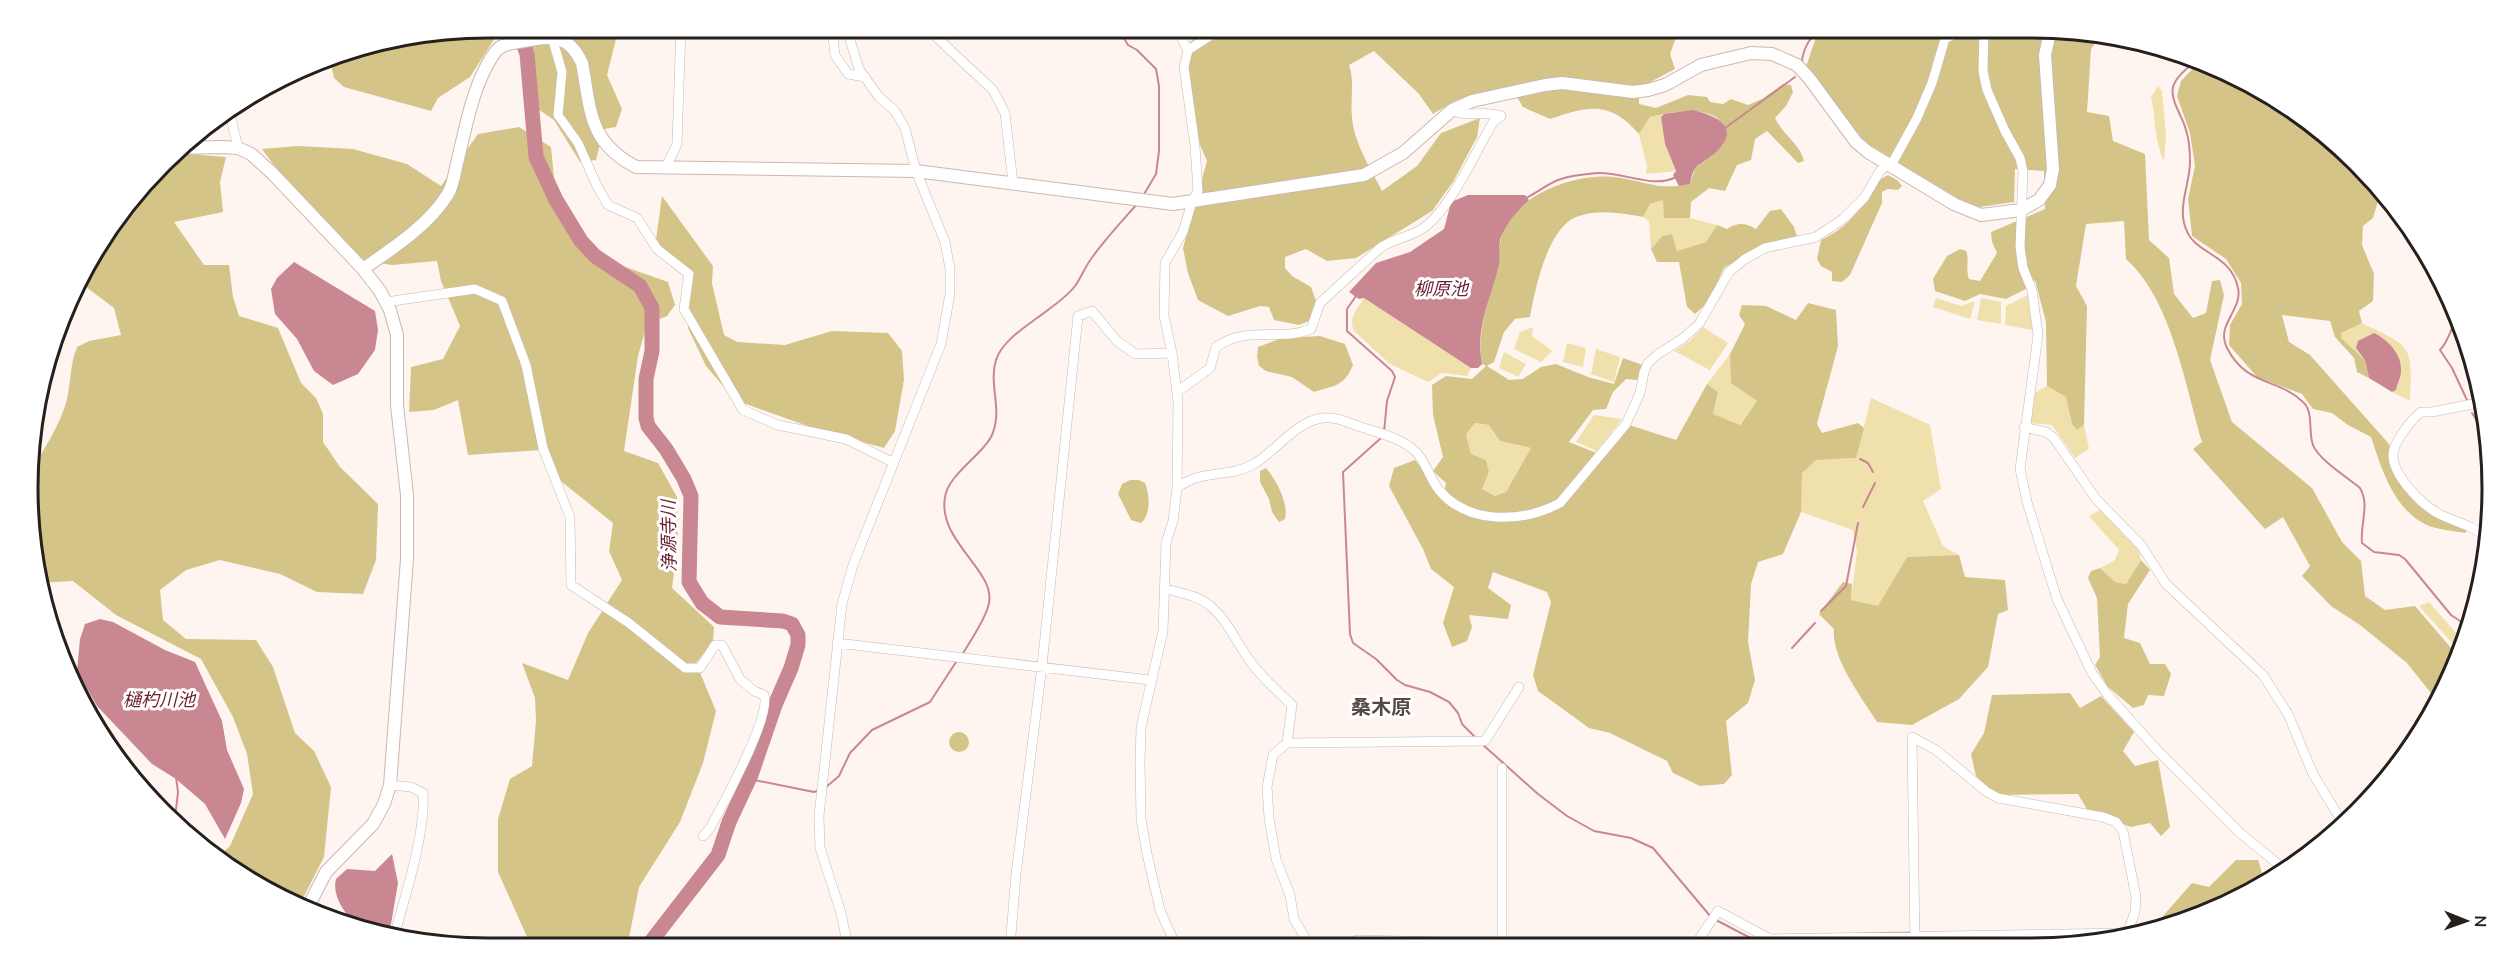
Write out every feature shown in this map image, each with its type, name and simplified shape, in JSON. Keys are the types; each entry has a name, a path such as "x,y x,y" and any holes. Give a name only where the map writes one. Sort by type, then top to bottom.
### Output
{"street":[{"path":"363,269 410,236 440,206 450,191 483,72 495,52 502,46 530,38"},
{"path":"550,38 562,72 558,115 578,143 608,205 637,218 657,249 689,274 684,309 743,410 778,425 846,439 894,463"},
{"path":"559,38 572,47 582,63 594,125 610,150 636,167 916,171 1173,204 1364,175 1403,153 1452,110 1472,101 1563,83 1634,92 1648,90 1665,85 1701,65 1723,58 1751,53 1772,54 1797,65 1856,142 1888,165 1966,211 1981,215 2021,210 2039,200 2050,185 2053,169 2045,49 2050,38"},
{"path":"665,169 677,144 681,38"},
{"path":"833,38 835,56 848,74 865,77"},
{"path":"846,938 841,913 820,848 819,816 842,604 853,565 941,344 950,294 950,268 945,242 916,171 905,128 895,111 879,97 860,69 850,38"},
{"path":"937,38 993,90 1005,113 1014,183"},
{"path":"1173,938 1158,900 1141,819 1140,727 1163,631 1166,543 1173,521 1177,488 1177,392 1164,316 1165,263 1183,232 1192,202 1198,191 1195,146 1184,67 1188,50 1181,38"},
{"path":"1188,50 1207,38"},
{"path":"1177,488 1202,475 1247,467 1256,463 1300,428 1321,418 1332,417 1407,444 1418,452 1438,488 1456,507 1474,514 1502,517 1525,516 1545,511 1560,503 1626,424 1638,399 1648,363 1699,324 1729,272 1745,259 1765,248 1825,233 1864,198 1880,171 1894,160 1917,118 1946,38"},
{"path":"1984,38 1983,71 1987,90 2020,158 2023,171 2020,238 2023,268 2032,290 2038,335 2020,469 2027,502 2057,599 2092,673 2157,750 2255,847 2278,865"},
{"path":"1177,392 1210,368 1216,347 1223,342 1243,334 1292,333 1311,329 1320,303 1366,261 1386,244 1408,237 1433,219 1457,188 1494,121 1501,116 1492,112 1458,113 1452,110"},
{"path":"231,117 238,148"},
{"path":"192,148 238,148 251,154 272,173 363,269 386,302 397,335 397,405 407,495 407,559 390,785 384,804 373,824 327,872 311,901"},
{"path":"386,302 475,289 502,301 526,365 543,448 570,517 571,585 628,622 685,669 700,668 715,645 722,645 740,679 754,691 764,695 759,723 746,758 710,828 703,836"},
{"path":"1011,938 1016,874 1042,666 1078,316 1092,311 1117,341 1135,354 1172,353"},
{"path":"2475,404 2421,412 2413,419 2394,450 2394,459 2405,483 2424,505 2441,515 2473,526 2480,532"},
{"path":"2024,427 2046,432 2054,438 2091,492 2141,546 2166,584 2263,675 2288,714 2313,774 2339,817"},
{"path":"1166,588 1193,596 1208,604 1234,634 1248,659 1267,682 1292,705 1287,743"},
{"path":"837,643 1150,680"},
{"path":"1305,938 1294,919 1290,895 1276,859 1269,818 1267,787 1273,755 1287,743 1485,741 1519,687"},
{"path":"1914,938 1912,738 1936,750 1987,792 1998,798 2103,817 2116,822 2123,831 2136,897 2135,912 2129,927"},
{"path":"1502,768 1502,938"},
{"path":"390,785 411,787 423,792 424,804 419,839 396,928"},
{"path":"1700,938 1718,911 1768,938"},
{"path":"1975,938 2088,934"}],"shaded area":[{"path":"495,38 470,77 438,98 431,111 344,87 334,78 331,66 371,53 429,41"},
{"path":"524,38 616,38 607,75 622,109 616,127 604,129 596,160 580,162 554,120 538,109 522,58"},
{"path":"1196,38 1676,38 1670,54 1675,69 1639,88 1639,104 1656,108 1688,95 1707,97 1710,102 1723,104 1731,99 1748,105 1762,99 1783,84 1791,85 1793,92 1786,106 1775,118 1799,149 1804,161 1798,163 1767,131 1755,139 1751,160 1737,165 1725,191 1709,188 1691,202 1690,218 1664,218 1663,200 1650,204 1643,217 1603,212 1579,216 1568,222 1559,232 1545,259 1530,317 1515,319 1504,332 1494,362 1487,366 1509,380 1523,379 1541,367 1556,364 1588,377 1614,384 1623,358 1643,365 1637,380 1626,379 1613,392 1606,409 1593,410 1569,442 1604,456 1629,425 1676,440 1707,384 1718,392 1713,414 1740,425 1757,401 1731,383 1730,354 1745,324 1739,315 1742,305 1766,306 1796,320 1808,303 1836,310 1838,346 1817,424 1822,433 1858,423 1864,428 1856,458 1816,460 1802,473 1801,512 1783,554 1758,562 1751,584 1748,642 1755,680 1748,703 1726,721 1732,775 1724,784 1700,786 1673,773 1667,761 1610,733 1589,728 1538,691 1533,675 1551,602 1547,592 1493,572 1488,588 1511,605 1508,619 1469,615 1472,627 1467,641 1452,647 1443,623 1454,587 1431,569 1423,549 1389,486 1394,468 1415,460 1440,492 1445,489 1446,483 1433,471 1443,457 1433,415 1432,385 1446,376 1472,379 1486,366 1482,364 1482,326 1499,263 1501,238 1507,223 1517,210 1546,190 1580,179 1613,177 1659,186 1690,184 1695,168 1711,157 1727,132 1722,123 1714,116 1704,113 1693,111 1670,113 1650,117 1639,134 1619,116 1598,109 1576,111 1550,119 1523,107 1512,89 1456,100 1433,114 1419,94 1374,51 1349,65 1352,78 1353,127 1359,146 1382,191 1417,166 1441,133 1480,118 1477,137 1453,182 1432,211 1356,258 1327,261 1306,249 1285,257 1285,268 1292,276 1311,287 1316,301 1309,321 1299,325 1274,320 1269,307 1260,306 1228,316 1198,300 1188,273 1183,248 1207,161 1193,129 1184,67 1190,42","holes":["1475,423 1489,425 1500,441 1531,448 1506,492 1495,496 1482,489 1489,472 1486,460 1471,454 1466,434"]},
{"path":"1816,38 2062,38 2096,42 2091,49 2087,112 2109,116 2113,141 2145,154 2149,240 2169,258 2174,294 2193,318 2206,313 2212,281 2220,280 2224,295 2210,360 2232,422 2312,488 2342,542 2361,561 2365,596 2385,610 2415,606 2452,649 2432,694 2407,663 2360,625 2331,606 2302,576 2310,566 2283,517 2265,529 2193,449 2202,442 2182,369 2165,319 2154,296 2126,259 2124,221 2086,224 2076,286 2087,306 2084,425 2077,430 2072,424 2066,397 2047,386 2046,322 2035,280 2026,289 2006,299 1980,294 1965,301 1935,291 1933,279 1947,256 1960,249 1966,251 1967,254 1969,279 1980,281 1997,253 1991,232 2045,209 2044,171 2015,169 2014,202 1973,208 1865,142 1806,67"},
{"path":"2194,68 2232,84 2283,113 2351,169 2378,200 2373,218 2363,226 2362,245 2374,274 2373,301 2359,311 2362,323 2341,333 2341,338 2365,360 2369,378 2357,372 2354,358 2335,337 2330,321 2282,315 2289,342 2310,355 2389,444 2401,483 2432,515 2469,528 2465,533 2432,527 2419,521 2399,502 2392,490 2371,437 2348,425 2332,413 2313,409 2302,394 2257,377 2229,345 2230,325 2242,304 2241,283 2226,259 2192,236 2188,199 2195,166 2190,133 2177,96 2181,81"},
{"path":"2158,86 2162,91 2166,135 2164,161 2157,138 2151,97"},
{"path":"1664,114 1661,117 1665,144 1676,171 1646,174 1647,167 1639,134 1650,117"},
{"path":"519,127 551,147 558,217 597,257 668,282 675,305 667,316 647,324 638,356 624,451 658,463 677,497 678,544 672,588 714,627 713,642 696,663 716,711 703,763 680,822 639,887 629,938 528,938 498,872 498,819 510,779 532,766 536,721 535,698 522,663 568,680 588,633 622,580 609,551 613,523 562,482 541,450 468,455 458,400 434,410 409,412 411,367 443,359 460,326 441,281 437,261 392,265 357,259 317,224 262,149 298,146 353,149 407,164 441,186 478,134"},
{"path":"186,154 226,157 220,182 223,212 174,222 204,265 229,265 233,297 239,316 278,328 301,383 316,398 323,414 323,442 340,467 378,504 376,560 363,594 317,592 280,574 220,560 186,570 160,590 163,620 186,639 256,640 273,667 295,733 314,751 331,787 324,857 303,898 262,877 224,852 230,846 253,794 247,754 233,717 201,659 116,615 73,581 48,582 38,517 38,458 65,407 77,347 89,341 121,335 114,308 85,286 113,237 130,214 169,169"},
{"path":"1888,175 1902,186 1898,190 1888,189 1882,192 1882,203 1850,275 1842,282 1832,281 1832,272 1821,266 1817,259 1821,240 1848,222 1876,185"},
{"path":"662,196 713,266 712,283 724,335 737,342 785,345 832,331 888,333 902,351 904,380 895,431 884,448 816,429 735,400 706,366 688,328 689,281 656,240"},
{"path":"1663,200 1665,218 1690,218 1717,225 1706,242 1677,251 1671,234 1662,236 1651,249 1649,221 1643,217 1650,204"},
{"path":"1781,209 1794,227 1797,236 1763,244 1724,268 1708,302 1695,314 1687,307 1679,262 1657,262 1651,249 1662,236 1672,234 1677,251 1706,242 1717,225 1727,229 1742,224 1756,229 1770,211"},
{"path":"2028,295 2032,330 2005,325 2006,306"},
{"path":"1364,298 1471,368 1467,376 1442,373 1428,382 1390,364 1354,331 1352,326 1356,310"},
{"path":"1936,298 1961,306 1975,301 1970,319 1933,307"},
{"path":"1981,298 2001,302 2001,324 1977,320"},
{"path":"2362,323 2391,338 2406,350 2411,368 2410,401 2392,392 2396,390 2356,348 2365,360 2341,338 2341,332"},
{"path":"1533,327 1532,336 1552,351 1541,362 1514,349 1520,332"},
{"path":"1703,327 1728,343 1710,370 1674,351 1691,340"},
{"path":"1320,336 1345,344 1353,365 1346,378 1338,384 1314,392 1292,377 1266,371 1259,366 1258,347 1282,338"},
{"path":"1567,343 1586,348 1583,367 1563,362"},
{"path":"1596,349 1620,357 1614,382 1591,374"},
{"path":"1504,352 1526,364 1518,377 1499,368"},
{"path":"1730,354 1732,383 1757,401 1739,425 1713,414 1718,392 1707,384"},
{"path":"2047,386 2066,397 2072,424 2077,430 2084,425 2089,449 2075,458 2052,425 2030,423 2035,393"},
{"path":"1871,398 1930,425 1941,489 1923,501 1943,546 1959,555 1907,557 1878,607 1851,600 1857,552 1853,530 1801,512 1801,473 1815,460 1856,458"},
{"path":"1594,415 1622,419 1597,451 1576,442"},
{"path":"1474,423 1489,425 1500,441 1531,448 1506,492 1495,496 1482,489 1489,472 1486,460 1471,454 1466,434"},
{"path":"1266,468 1277,485 1285,506 1285,519 1279,522 1272,512 1269,499 1260,482 1260,471"},
{"path":"1130,480 1139,480 1145,483 1147,488 1148,510 1141,523 1131,520 1118,494 1122,484"},
{"path":"2100,510 2138,549 2141,560 2126,584 2115,582 2100,568 2115,560 2119,550 2089,516"},
{"path":"1959,555 1965,577 2005,580 2008,610 1998,614 1988,667 1959,699 1912,725 1877,722 1842,665 1834,640 1834,629 1819,614 1843,582 1852,584 1851,600 1878,606 1907,557"},
{"path":"2141,560 2150,570 2128,604 2124,638 2140,643 2150,664 2165,664 2171,674 2164,696 2148,695 2144,705 2133,708 2108,687 2095,665 2100,657 2097,598 2088,578 2091,571 2100,568 2115,582 2126,584"},
{"path":"2429,602 2458,635 2454,645 2419,606"},
{"path":"2070,693 2080,708 2101,696 2134,732 2123,751 2135,766 2158,760 2170,827 2161,836 2150,823 2131,827 2088,811 2078,794 1993,795 1976,776 1971,754 1984,733 1992,695"},
{"path":"959,732 966,735 969,742 966,749 959,752 952,749 949,742 952,735"},
{"path":"2236,860 2258,860 2262,875 2205,903 2161,919 2192,883 2209,887"}],"water":[{"path":"1692,110 1720,121 1727,133 1719,148 1694,170 1690,184 1679,186 1673,175 1676,171 1665,144 1661,117 1664,114"},
{"name":"柳原池","path":"1468,195 1525,195 1529,200 1506,226 1501,237 1499,264 1482,325 1480,350 1482,364 1478,368 1471,368 1364,298 1359,299 1349,292 1376,263 1410,252 1444,229 1451,202"},
{"path":"294,262 375,311 378,330 375,350 358,374 333,385 314,371 297,339 275,314 271,289 277,278"},
{"path":"2374,333 2397,353 2401,365 2396,390 2392,392 2369,378 2365,360 2356,348 2358,341"},
{"name":"樋杓川池","path":"100,619 113,622 165,650 195,662 222,721 227,750 244,789 241,803 225,839 205,804 176,779 152,764 97,706 77,671 80,639 85,624"},
{"path":"392,854 398,883 390,927 347,915 336,894 336,879 347,869 375,871"}],"waterway":[{"name":"浄源寺川","path":"521,38 527,54 536,157 556,200 581,241 595,256 640,286 652,308 652,351 646,379 646,418 648,426 666,449 684,479 691,496 689,582 702,603 720,617 783,621 792,624 798,635 798,645 791,668 718,855 654,938"},
{"path":"1124,38 1128,45 1137,50 1156,69 1159,86 1159,151 1156,174 1143,196"},
{"path":"1802,60 1805,49 1812,38"},
{"path":"2190,66 2180,75 2173,87 2173,98 2188,137 2190,150 2183,204 2184,221 2191,238 2221,261 2234,276 2238,296 2224,332 2227,348 2244,370 2294,394 2306,406 2310,417 2313,445 2316,450 2327,462 2360,488 2363,494 2362,543 2374,552 2399,555 2405,559 2451,615 2462,622"},
{"path":"1725,128 1795,77"},
{"path":"1524,199 1556,181 1580,175 1608,173 1648,181 1676,177"},
{"path":"962,655 983,619 988,607 989,594 978,569 950,529 945,513 945,497 952,481 986,444 995,427 994,369 996,360 1003,347 1013,336 1071,290 1096,252 1138,203"},
{"path":"1356,296 1347,309 1347,331 1392,371 1395,377 1387,401 1384,432"},
{"path":"2453,327 2440,350 2452,368 2467,400"},
{"path":"2472,413 2478,422"},
{"path":"1381,438 1343,472 1350,634 1353,643 1376,659 1397,680 1405,685 1430,692 1449,702 1458,713 1462,724 1476,738"},
{"path":"1860,459 1868,463 1873,472"},
{"path":"1863,507 1875,483"},
{"path":"1821,611 1846,586 1858,523"},
{"path":"1792,648 1815,623"},
{"path":"825,788 839,776 850,753 872,730 930,702 958,659"},
{"path":"1482,744 1538,794 1567,816 1594,831 1631,838 1653,848 1711,917"},
{"path":"176,777 178,792 176,812"},
{"path":"749,779 814,792 819,790"},
{"path":"1716,920 1751,938"}],"district":[{"name":"桑木原","path":"1381,707"}]}
